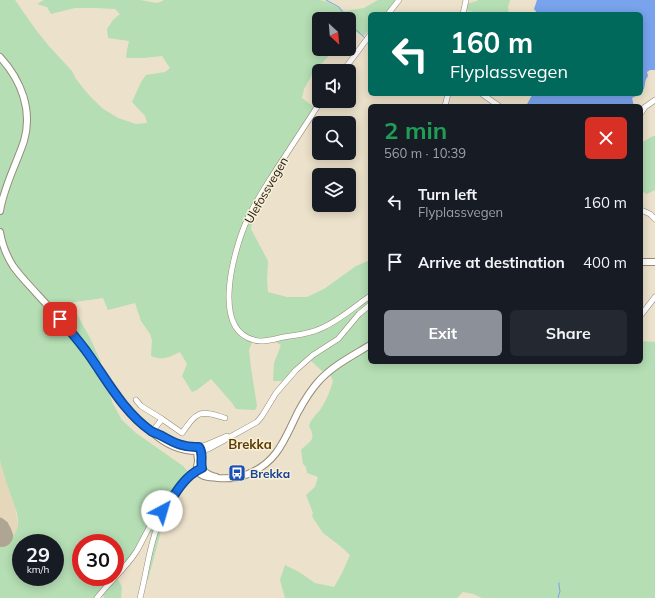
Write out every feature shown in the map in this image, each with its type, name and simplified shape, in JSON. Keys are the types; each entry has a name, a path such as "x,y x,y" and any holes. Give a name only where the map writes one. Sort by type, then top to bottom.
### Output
{"main road":[{"path":"0,57 19,84 24,98 27,116 24,141 5,190 0,211"},
{"path":"0,232 5,250 17,271 77,340 126,408 152,432 180,445 200,450 200,469 204,476 210,478 243,476 258,469 271,460 280,448 301,406 318,382 334,368 368,346"},
{"path":"643,262 655,262"}],"street":[{"path":"390,12 400,0"},
{"path":"463,12 466,0"},
{"path":"348,64 368,38"},
{"path":"485,96 496,104"},
{"path":"643,110 655,100"},
{"name":"Ulefossvegen","path":"316,108 247,219 239,240 232,272 230,296 231,315 236,327 244,336 253,340 266,340 306,334 323,328 340,318 368,297"},
{"path":"643,211 650,214 655,219"},
{"path":"643,312 655,297"},
{"path":"200,450 221,442 252,426 260,420 276,393 296,370 313,354 338,339 356,317 368,307"},
{"path":"136,400 141,406 162,418 182,433 193,418 199,414 208,413 225,418"},
{"path":"152,432 162,418"},
{"path":"140,598 159,521 182,485 188,478 200,469"},
{"path":"97,598 131,560 158,513 162,511 164,512"}],"shaded area":[{"path":"0,460 15,506 19,533 12,534 12,541 0,555"}],"green space":[{"path":"0,0 15,0 48,45 72,71 76,79 88,94 102,108 118,118 136,124 147,123 145,116 132,102 141,82 146,75 165,72 170,68 162,56 126,58 129,41 108,38 107,29 113,20 120,14 115,9 75,8 51,14 47,7 37,4 44,0 140,0 157,3 163,0 320,0 328,2 345,11 364,8 378,0 399,0 388,12 368,12 368,32 363,36 356,32 356,12 312,12 312,56 329,56 321,64 312,64 312,75 304,89 302,98 312,106 312,108 314,108 315,114 312,116 312,119 263,194 254,211 251,229 268,261 268,292 287,297 307,297 324,289 356,266 368,261 368,364 643,364 643,341 655,342 655,598 482,598 463,592 457,598 285,598 280,580 285,565 299,572 315,583 334,587 350,555 323,533 313,518 313,513 306,495 315,487 318,477 307,473 306,467 303,464 301,450 311,440 312,434 309,426 312,419 322,407 329,393 333,381 330,374 322,371 310,360 284,381 273,381 274,363 281,345 272,340 253,340 249,350 257,406 255,410 236,409 211,379 192,392 182,376 187,364 180,352 163,358 151,356 152,340 150,334 141,321 135,303 108,310 103,298 75,302 72,304 101,362 100,367 113,404 122,420 136,433 183,466 189,473 183,491 161,531 148,580 141,585 151,534 147,530 124,565 124,534 72,534 72,586 122,586 121,598 104,598 103,594 95,598 0,598 0,542 9,539 12,536 12,586 64,586 64,534 14,534 18,522 0,460"},
{"path":"510,0 508,7 509,12 473,12 465,10 463,5 477,1"},
{"path":"655,136 655,190 647,194 643,192 643,142"}],"water":[{"path":"537,0 655,0 655,70 650,70 647,72 648,76 644,89 643,90 643,12 536,12 534,9"},
{"path":"532,96 636,96 632,98 634,104 527,104"}],"waterway":[{"path":"326,0 339,7 342,12"},
{"path":"356,30 365,38"},
{"path":"558,598 560,591 559,583"}],"taxiway":[{"path":"0,522 5,528 4,532 0,533"}],"runway":[{"path":"0,531 2,536"}],"place":[{"name":"Brekka","path":"237,473"}],"district":[{"name":"Brekka","path":"250,444"}],"route":[{"path":"60,319 84,349 116,396 137,419 152,432 172,442 185,446 199,447 202,451 202,468 188,478 170,501 164,512 162,511"}]}
